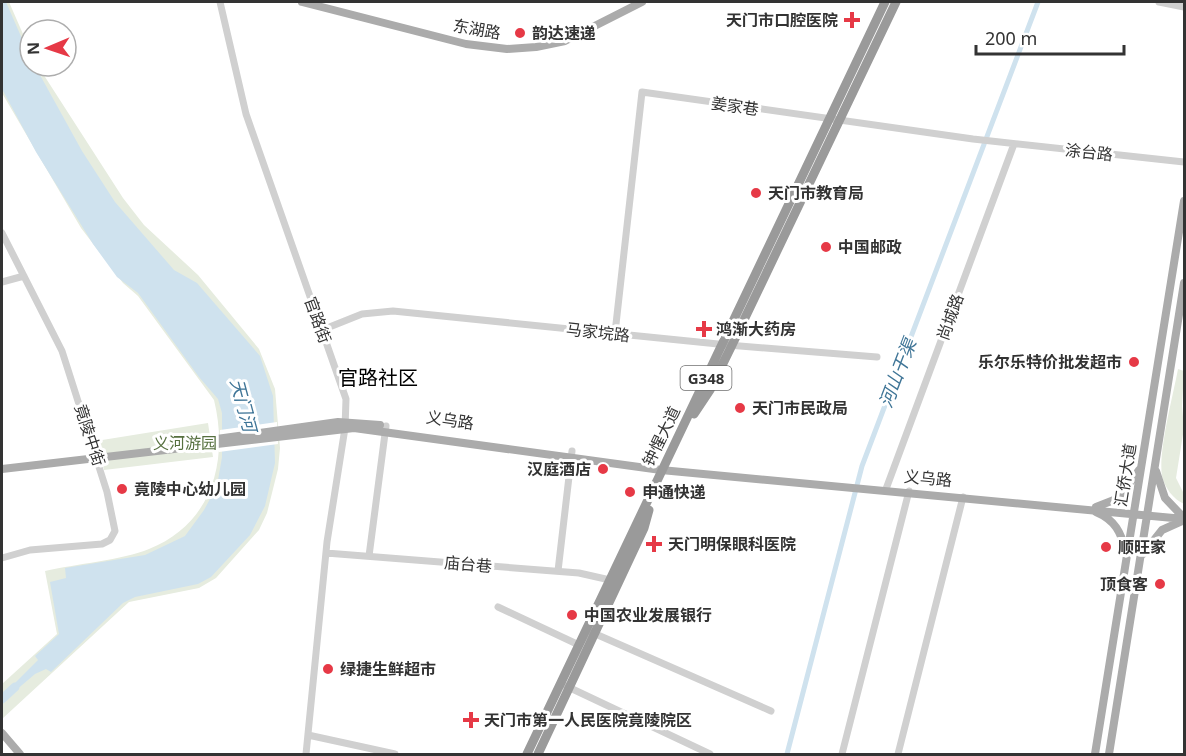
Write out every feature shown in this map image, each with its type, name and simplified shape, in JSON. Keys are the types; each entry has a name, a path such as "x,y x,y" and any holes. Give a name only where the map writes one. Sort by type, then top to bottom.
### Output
{"highway":[{"name":"钟惺大道","path":"761,269 797,204 883,2"},
{"name":"钟惺大道","path":"536,754 593,633 664,468 761,269 798,179 832,120 893,2"},
{"name":"钟惺大道","path":"525,754 608,579 646,508"}],"main road":[{"name":"东湖路","path":"302,2 466,44 507,49 536,47 565,40 642,2"},
{"name":"东湖路","path":"316,2 476,44 500,47 530,46 564,38 635,2"},
{"name":"汇侨大道","path":"1095,754 1185,201"},
{"name":"汇侨大道","path":"1109,754 1185,283"},
{"name":"义乌路","path":"97,457 346,425 664,468 1185,519"},
{"path":"2,464 97,457"},
{"path":"2,469 97,457"},
{"path":"1090,509 1119,498 1130,486 1142,465"},
{"path":"1141,557 1162,530 1185,519 1165,498 1155,467"},
{"path":"1090,509 1115,524 1121,534 1127,556"},
{"path":"2,736 14,754"},
{"path":"2,736 20,754"}],"street":[{"name":"官路街","path":"220,2 246,114 344,391 346,425 326,553 306,754"},
{"path":"1159,2 1185,7"},
{"name":"姜家巷","path":"615,333 642,92 832,120"},
{"name":"涂台路","path":"832,120 994,142 1185,162"},
{"name":"尚城路","path":"886,489 1014,144"},
{"name":"竟陵中街","path":"2,233 62,351 97,457 113,515 115,531 112,538 102,544 30,550 2,558"},
{"path":"2,282 24,276"},
{"name":"马家垸路","path":"322,330 362,314 393,311 725,345 877,357"},
{"path":"369,556 386,429"},
{"path":"558,572 572,454"},
{"path":"842,754 909,492"},
{"path":"898,754 963,497"},
{"name":"庙台巷","path":"326,553 558,572 608,579"},
{"path":"498,607 578,644"},
{"path":"593,633 771,711"},
{"path":"568,687 710,754"},
{"path":"308,735 395,754"}],"green space":[{"path":"2,2 9,2 18,23 18,78 46,78 123,198 144,225 198,275 259,349 275,389 280,448 278,469 267,513 259,530 216,578 199,588 129,602 2,719 2,684 57,634 45,571 138,553 170,538 188,524 201,507 211,488 217,467 219,446 214,400 138,296 123,283 81,228 2,93"},
{"path":"1178,369 1184,371 1182,406 1184,428 1176,478 1184,494 1184,504 1167,489 1161,466"},
{"name":"义河游园","path":"208,423 213,457 104,470 96,441"}],"water":[{"path":"2,2 6,2 18,30 18,78 42,78 82,151 115,202 174,270 197,283 260,356 273,396 275,463 265,506 250,535 211,577 198,584 135,597 123,603 51,672 46,669 35,674 8,697 5,693 38,660 35,656 59,634 50,582 66,578 65,568 145,555 185,536 204,510 217,486 222,457 222,413 218,399 199,377 138,293 117,277 93,244 36,152 2,89"}],"pier":[{"path":"277,422 278,444 219,452 220,430"}],"waterway":[{"name":"河山干渠","path":"787,754 862,466 1038,2"},
{"name":"天门河","path":"2,699 15,687"}],"place":[{"name":"天门市口腔医院","path":"852,20"},
{"name":"韵达速递","path":"520,33"},
{"name":"天门市教育局","path":"756,193"},
{"name":"中国邮政","path":"826,247"},
{"name":"鸿渐大药房","path":"704,329"},
{"name":"乐尔乐特价批发超市","path":"1134,362"},
{"name":"天门市民政局","path":"740,408"},
{"name":"汉庭酒店","path":"603,469"},
{"name":"竟陵中心幼儿园","path":"122,489"},
{"name":"申通快递","path":"630,492"},
{"name":"天门明保眼科医院","path":"654,544"},
{"name":"顺旺家","path":"1106,547"},
{"name":"顶食客","path":"1160,584"},
{"name":"中国农业发展银行","path":"572,615"},
{"name":"绿捷生鲜超市","path":"328,669"},
{"name":"天门市第一人民医院竟陵院区","path":"471,720"}],"district":[{"name":"官路社区","path":"378,377"}]}
